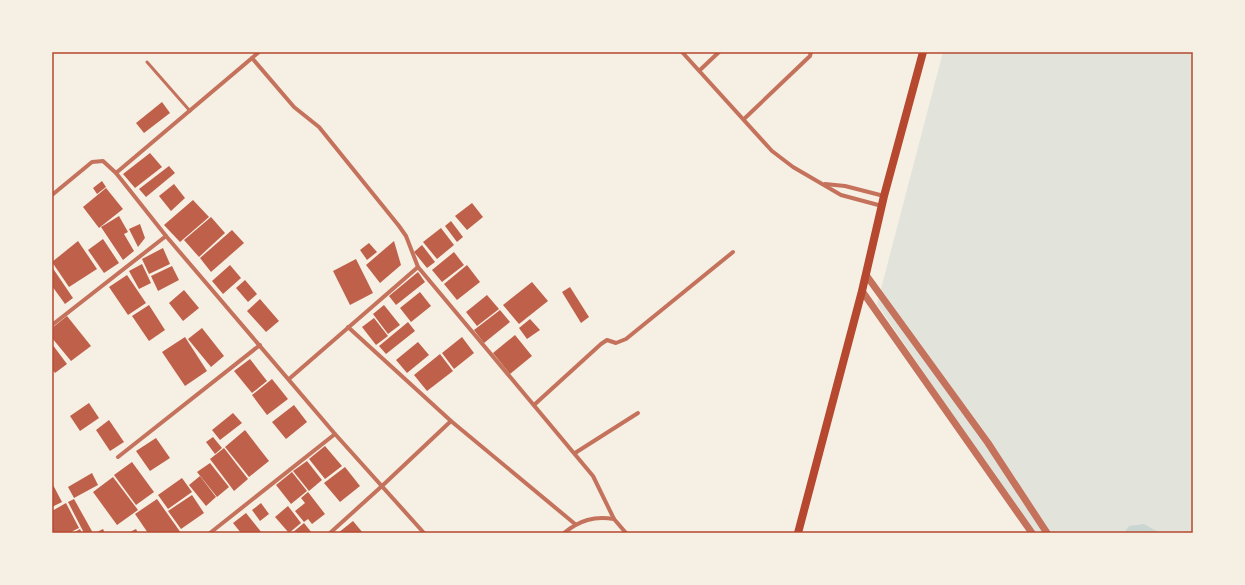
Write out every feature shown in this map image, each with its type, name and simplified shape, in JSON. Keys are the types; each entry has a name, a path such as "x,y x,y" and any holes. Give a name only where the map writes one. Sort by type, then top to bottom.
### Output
{"main road":[{"path":"798,533 862,291 884,196 923,52"}],"street":[{"path":"116,173 259,52"},
{"path":"682,52 700,70 772,151 793,167 840,195 882,206"},
{"path":"700,70 719,52"},
{"path":"744,119 810,56 811,52"},
{"path":"252,58 294,107 319,127 399,226 406,236 418,267 594,476 614,519 626,533"},
{"path":"52,194 92,162 103,161 116,173 166,236 335,434 424,533"},
{"path":"823,184 845,186 884,196"},
{"path":"52,325 166,236"},
{"path":"534,405 601,344 607,340 616,343 626,339 733,252"},
{"path":"289,379 418,267"},
{"path":"866,275 988,443 1047,533"},
{"path":"862,291 1032,533"},
{"path":"348,327 451,421 575,524"},
{"path":"118,457 260,345"},
{"path":"575,453 638,413"},
{"path":"330,533 451,421"},
{"path":"210,533 335,434"},
{"path":"564,533 575,524 592,518 614,519"}],"lane":[{"path":"147,62 190,111"}],"shaded area":[{"path":"943,52 1193,52 1193,533 1033,533 877,304"},
{"path":"1144,524 1160,533 1124,533 1129,526"}],"building":[{"path":"162,102 170,113 144,133 136,123"},
{"path":"150,153 162,167 135,188 123,174"},
{"path":"169,166 175,173 146,197 139,189"},
{"path":"102,181 106,187 97,194 93,188"},
{"path":"174,184 185,198 171,211 159,196"},
{"path":"106,188 123,209 99,228 83,207"},
{"path":"193,200 209,217 180,242 164,225"},
{"path":"472,203 483,217 467,230 455,216"},
{"path":"119,216 128,232 124,234 134,251 123,260 101,227"},
{"path":"211,217 225,233 199,257 184,240"},
{"path":"451,221 463,237 457,242 445,226"},
{"path":"140,224 145,238 138,247 129,229"},
{"path":"441,228 454,245 437,259 423,242"},
{"path":"232,230 244,243 211,272 200,258"},
{"path":"103,239 119,263 104,273 88,250"},
{"path":"78,241 97,269 69,287 52,262"},
{"path":"394,241 401,265 380,283 366,265"},
{"path":"369,243 377,252 367,260 360,250"},
{"path":"422,245 435,262 427,268 414,252"},
{"path":"163,248 170,264 149,274 142,259"},
{"path":"454,252 464,265 442,282 432,270"},
{"path":"356,259 373,293 350,305 333,271"},
{"path":"142,264 151,283 139,289 129,271"},
{"path":"230,265 241,278 223,294 212,281"},
{"path":"467,265 480,282 457,300 444,284"},
{"path":"172,266 179,280 158,291 151,276"},
{"path":"52,267 73,298 65,304 52,286"},
{"path":"418,272 425,282 396,305 389,296"},
{"path":"127,275 146,303 128,315 109,287"},
{"path":"245,280 257,294 248,302 236,288"},
{"path":"532,282 548,301 519,324 503,305"},
{"path":"570,287 589,317 581,323 562,292"},
{"path":"184,290 199,308 183,321 169,303"},
{"path":"420,292 431,306 411,322 400,308"},
{"path":"487,295 499,309 477,326 466,312"},
{"path":"260,299 279,321 266,332 247,311"},
{"path":"149,305 165,330 149,341 132,316"},
{"path":"384,305 400,325 388,334 373,314"},
{"path":"500,310 510,322 484,343 474,330"},
{"path":"67,316 91,346 71,361 52,338 52,328"},
{"path":"374,318 388,336 376,345 362,327"},
{"path":"530,319 540,330 527,339 519,328"},
{"path":"408,322 415,331 386,354 379,346"},
{"path":"202,328 224,356 211,367 188,339"},
{"path":"515,335 532,356 510,374 493,353"},
{"path":"185,337 207,371 185,386 162,352"},
{"path":"462,337 474,353 454,369 442,353"},
{"path":"418,342 429,355 407,373 396,360"},
{"path":"52,344 67,364 55,373 52,369"},
{"path":"440,354 453,371 427,391 414,375"},
{"path":"250,359 267,381 252,393 234,371"},
{"path":"272,379 288,399 267,415 252,395"},
{"path":"89,403 99,418 80,431 70,416"},
{"path":"294,405 307,422 286,439 272,422"},
{"path":"233,413 242,423 220,440 212,430"},
{"path":"109,420 124,442 110,451 96,430"},
{"path":"245,430 269,461 249,477 225,447"},
{"path":"213,437 222,448 215,454 206,442"},
{"path":"156,438 170,458 150,471 136,451"},
{"path":"325,446 342,466 325,479 309,459"},
{"path":"224,448 248,479 234,491 210,459"},
{"path":"307,461 322,480 309,491 293,471"},
{"path":"132,462 154,492 136,505 114,475"},
{"path":"210,463 229,487 217,497 197,472"},
{"path":"345,467 360,486 340,502 324,483"},
{"path":"292,472 307,491 291,504 276,485"},
{"path":"92,473 98,485 74,498 68,487"},
{"path":"200,476 216,497 206,506 189,485"},
{"path":"113,477 138,510 117,525 93,492"},
{"path":"182,478 192,492 168,509 158,495"},
{"path":"52,483 62,502 52,507"},
{"path":"308,492 325,514 312,524 308,519 304,522 295,511 305,503 301,498"},
{"path":"192,495 204,513 181,529 168,511"},
{"path":"74,499 93,533 84,533 68,502"},
{"path":"157,499 181,533 148,533 135,514"},
{"path":"66,503 79,528 69,533 54,533 52,529 52,511"},
{"path":"261,503 269,514 260,521 252,510"},
{"path":"288,506 301,523 289,533 275,517"},
{"path":"246,513 262,533 241,533 233,523"},
{"path":"353,521 363,533 338,533"},
{"path":"304,523 312,533 292,533"},
{"path":"80,529 82,533 73,533"},
{"path":"103,529 105,533 95,533"},
{"path":"136,529 138,533 128,533"}]}
